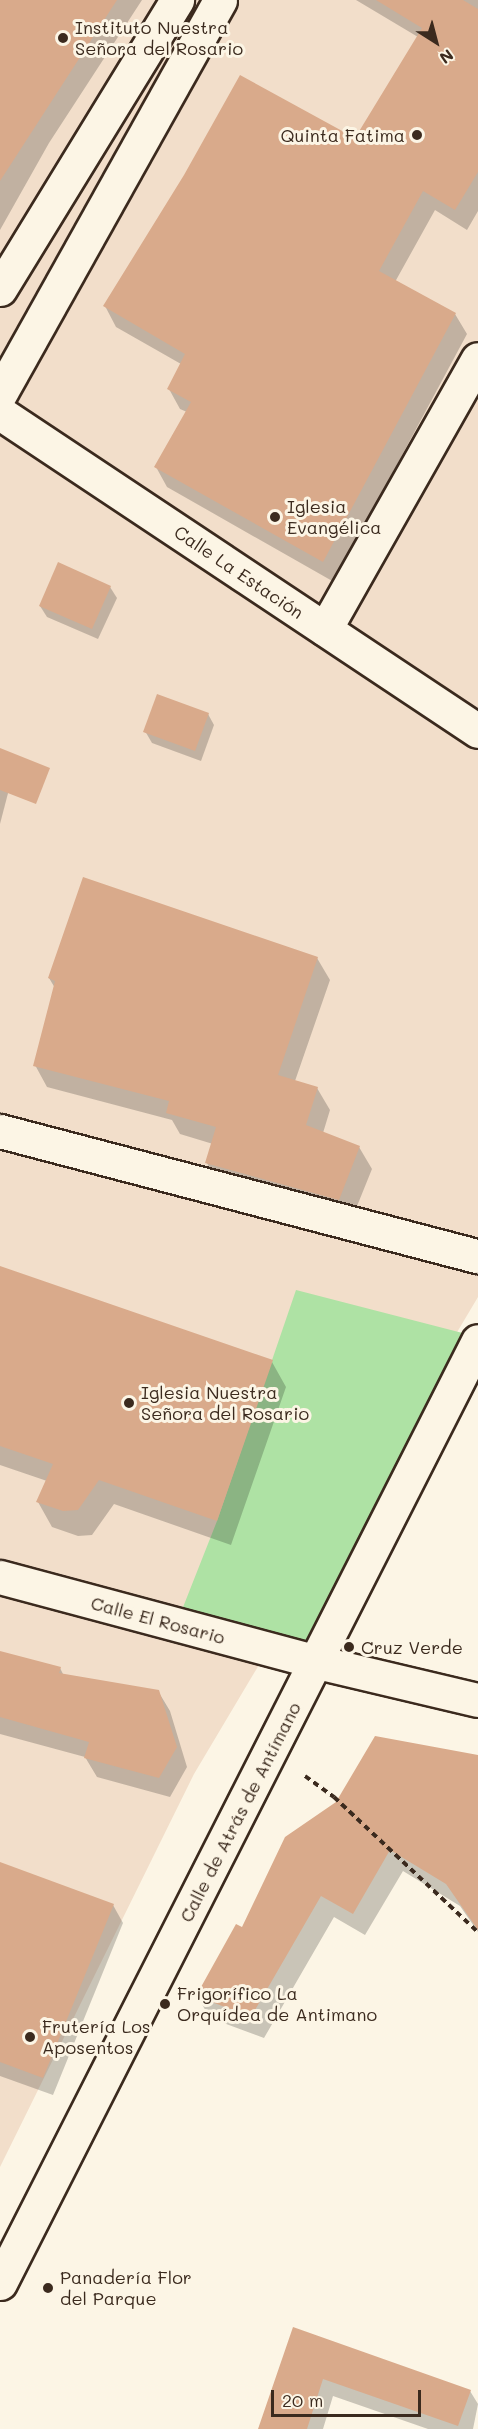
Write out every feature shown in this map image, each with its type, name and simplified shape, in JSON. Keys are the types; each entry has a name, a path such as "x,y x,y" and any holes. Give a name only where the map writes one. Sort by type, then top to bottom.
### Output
{"street":[{"path":"0,289 177,0"},
{"path":"0,394 220,0"},
{"path":"325,629 478,358"},
{"name":"Calle La Estación","path":"0,413 478,731"},
{"path":"0,1131 478,1256"},
{"name":"Calle de Atrás de Antímano","path":"0,2283 478,1341"},
{"name":"Calle El Rosario","path":"0,1577 317,1662 478,1700"}],"path":[{"path":"270,1752 334,1797 478,1932"}],"shaded area":[{"path":"0,0 478,0 478,1297 194,1774 0,2167"}],"green space":[{"path":"296,1290 478,1337 317,1662 176,1625 217,1521"}],"building":[{"path":"0,0 117,0 0,181"},
{"path":"376,0 463,0 478,9 478,172 455,210 423,191 379,271 456,313 323,562 154,467 191,402 167,389 185,354 103,306 184,175 240,75 355,138 422,28"},
{"path":"58,562 111,586 92,629 39,606"},
{"path":"157,694 209,713 195,751 143,732"},
{"path":"0,748 50,768 36,804 0,790"},
{"path":"83,877 318,957 278,1075 318,1087 306,1125 360,1146 339,1200 205,1163 216,1127 166,1113 169,1101 33,1066 55,981 48,978"},
{"name":"Iglesia Nuestra Señora del Rosario","path":"0,1266 273,1360 217,1521 99,1480 78,1510 63,1511 36,1502 53,1464 0,1446"},
{"path":"0,1651 61,1667 59,1673 159,1690 177,1747 159,1778 84,1758 89,1742 0,1717"},
{"path":"375,1736 478,1755 478,1930 446,1884 390,1850 353,1914 321,1896 251,2017 196,1996 236,1924 242,1927 285,1837 336,1802"},
{"path":"0,1862 114,1904 43,2078 0,2062"},
{"path":"293,2327 471,2390 458,2426 323,2379 307,2429 258,2429"}],"place":[{"name":"Instituto Nuestra Señora del Rosario","path":"63,38"},
{"name":"Quinta Fatima","path":"417,135"},
{"name":"Iglesia Evangélica","path":"275,517"},
{"name":"Iglesia Nuestra Señora del Rosario","path":"129,1403"},
{"name":"Cruz Verde","path":"349,1647"},
{"name":"Frigorífico La Orquídea de Antimano","path":"165,2004"},
{"name":"Frutería Los Aposentos","path":"30,2037"},
{"name":"Panadería Flor del Parque","path":"48,2288"}]}
